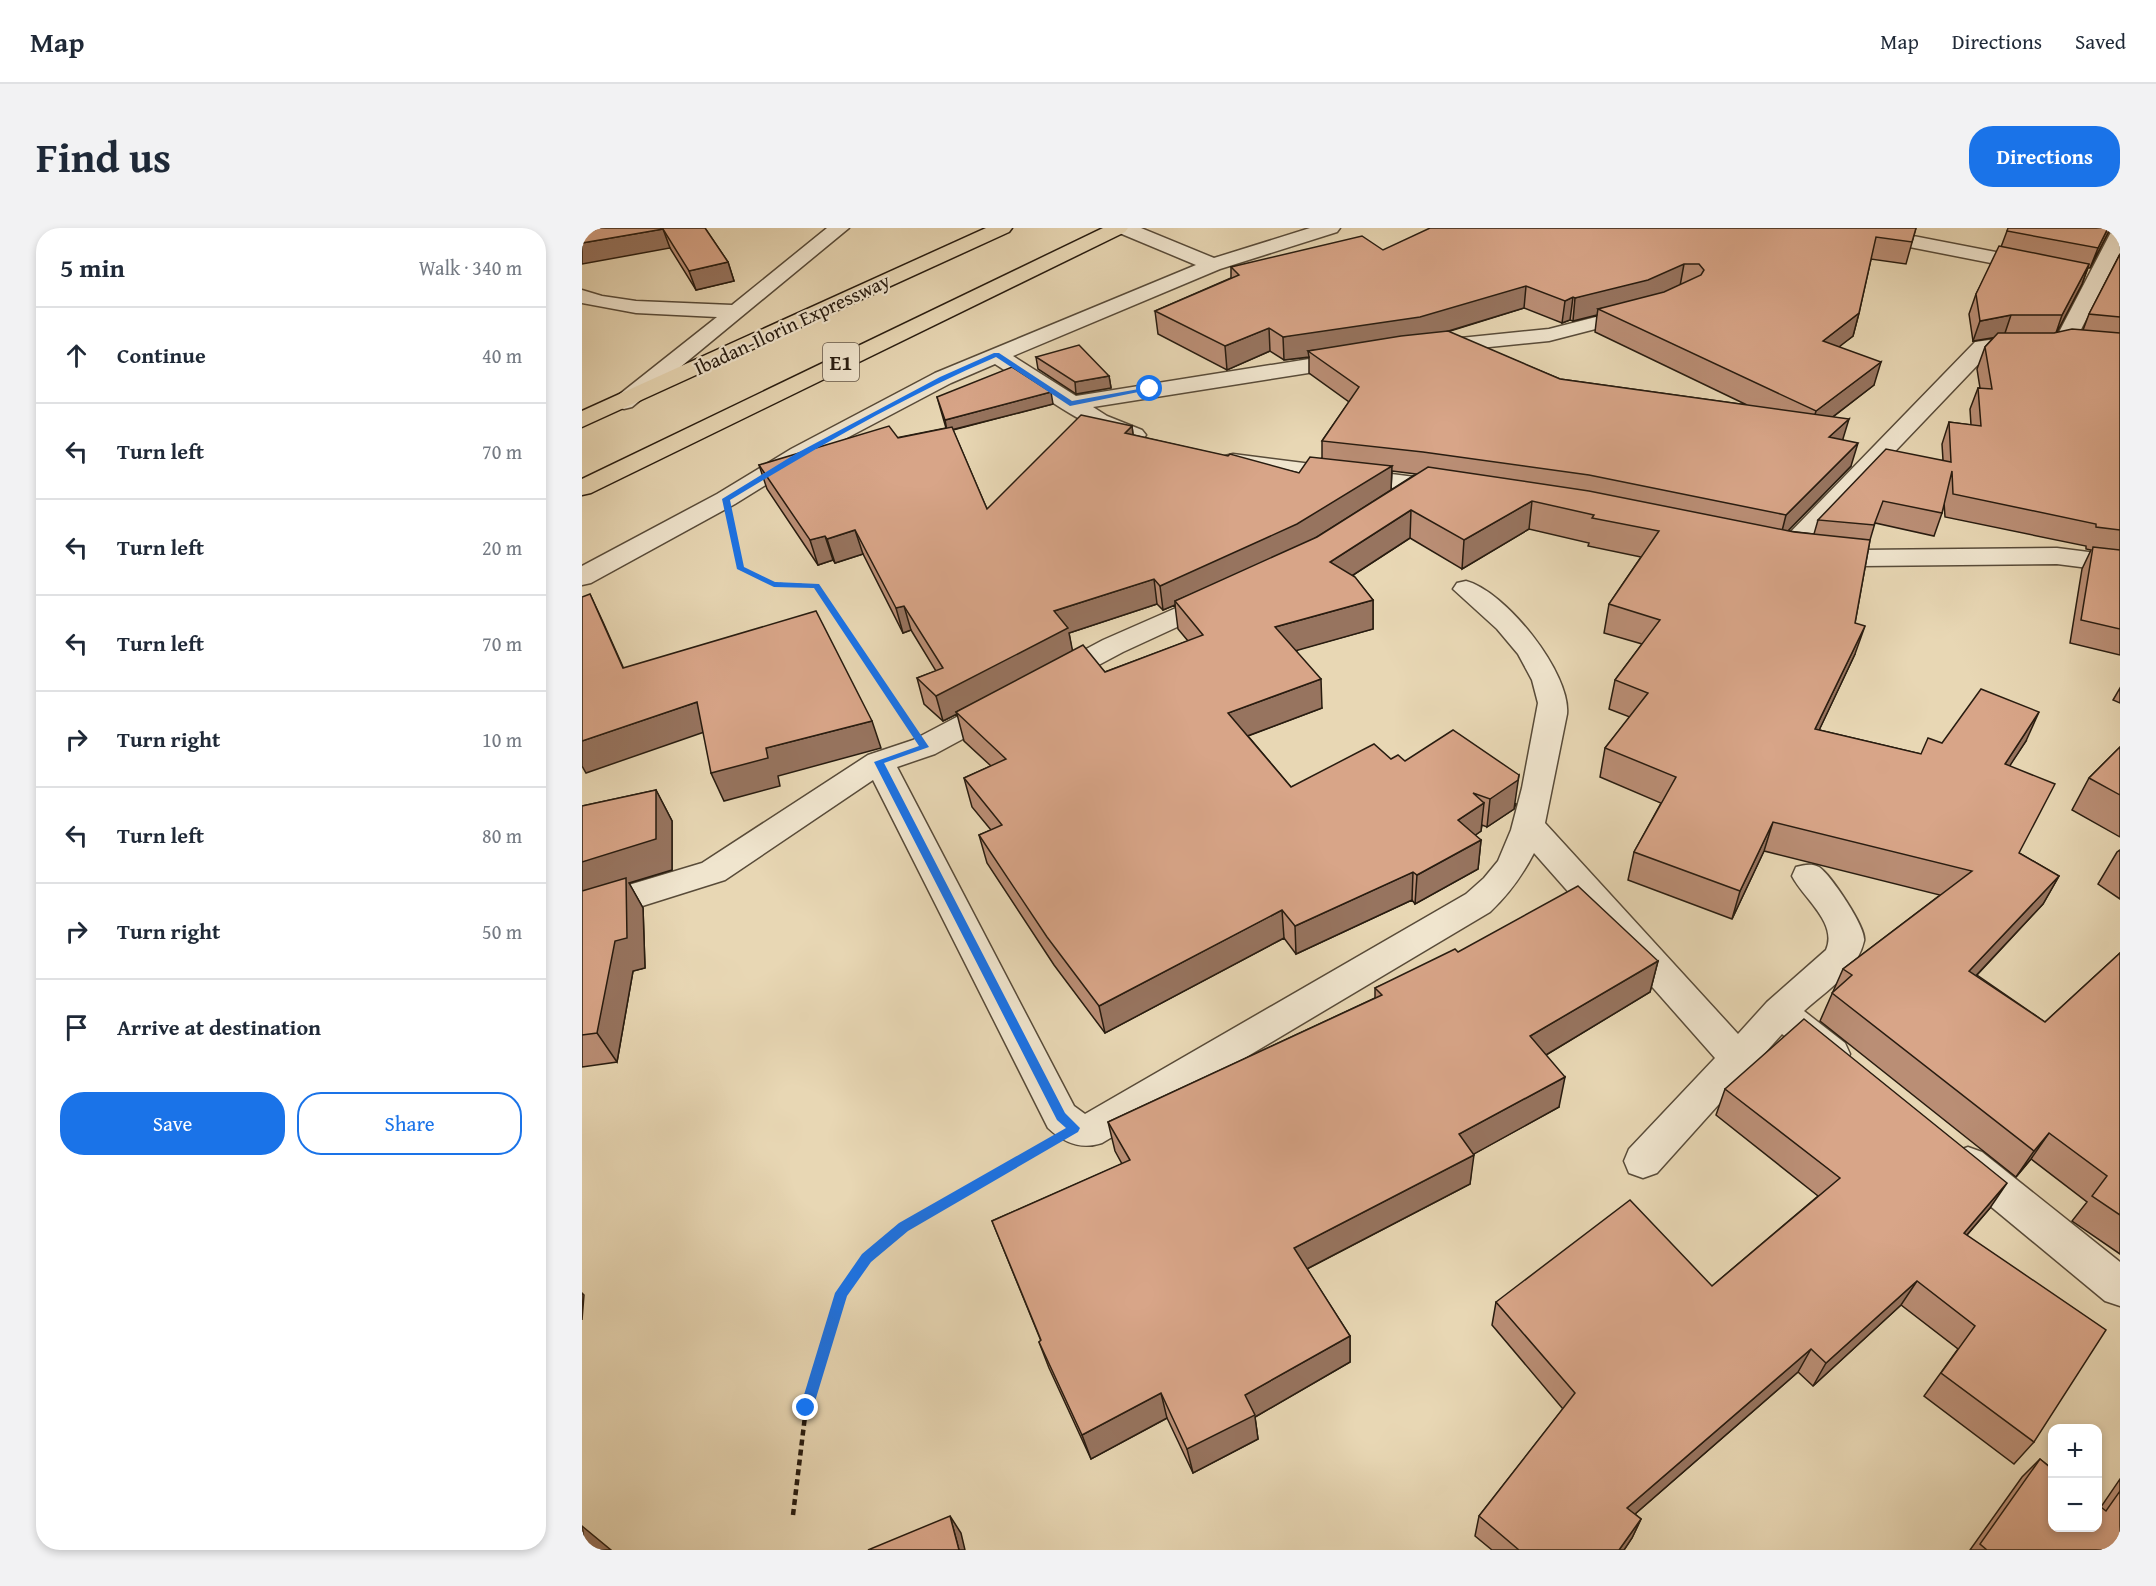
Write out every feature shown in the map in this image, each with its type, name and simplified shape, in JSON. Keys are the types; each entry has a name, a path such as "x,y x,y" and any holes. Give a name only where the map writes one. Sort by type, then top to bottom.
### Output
{"highway":[{"name":"Ibadan-Ilorin Expressway","path":"582,420 1002,228"},
{"name":"E1","path":"582,489 1109,232"}],"street":[{"path":"624,402 839,228"},
{"path":"1124,228 1213,265"},
{"path":"582,578 726,499 809,449 943,378 1213,265 1330,228"},
{"path":"1843,228 2051,269"},
{"path":"2120,234 2097,278 2075,343 2046,345 2013,343 1983,347 1776,547 1862,558 2057,555 2120,564"},
{"path":"2074,274 2097,278"},
{"path":"582,296 592,301 636,306 736,310"},
{"path":"1412,349 1549,335 1661,304"},
{"path":"1070,404 1378,354"},
{"path":"996,355 1099,421 1157,443"},
{"path":"1213,458 1260,466 1469,491"},
{"path":"1384,508 1422,484"},
{"path":"582,912 713,872 879,762 924,747 1113,646 1243,587"},
{"path":"879,762 1061,1117 1074,1128 1089,1131 1478,903 1496,889 1513,866 1530,827 1553,700 1533,655 1508,622 1466,589"},
{"path":"1530,827 1737,1058"},
{"path":"1643,1161 1780,1012 1840,958 1848,939 1844,923 1808,876"},
{"path":"1780,1012 1863,1079"},
{"path":"1946,1146 2120,1287"}],"path":[{"path":"726,499 740,568 774,584 816,586 924,747"},
{"path":"793,1515 806,1408 842,1293 867,1258 904,1227 1074,1128"}],"building":[{"path":"582,228 705,228 728,262 689,271 663,229 582,243"},
{"path":"1430,228 1916,228 1912,242 1876,237 1859,313 1823,341 1881,362 1816,411 1598,309 1664,292 1701,275 1704,270 1699,264 1684,264 1648,280 1573,297 1565,301 1526,286 1420,317 1283,337 1269,328 1225,346 1155,311 1239,275 1231,267 1362,236 1383,250"},
{"path":"2008,228 2108,228 2098,248 2007,231"},
{"path":"1999,246 2089,264 2062,315 2011,315 1980,321 1976,294"},
{"path":"2120,254 2120,317 2089,314"},
{"path":"2072,329 2120,333 2120,530 2096,527 2096,524 1953,494 1952,471 1942,513 1883,501 1874,525 1818,520 1886,449 1951,462 1949,422 1981,426 1978,388 1992,389 1985,347 1998,333 2054,333"},
{"path":"1448,331 1560,379 1849,419 1829,437 1858,443 1786,515 1589,475 1423,452 1322,441 1359,387 1308,351"},
{"path":"1079,345 1109,376 1075,382 1036,357"},
{"path":"1012,367 1051,392 945,420 937,397"},
{"path":"1081,415 1132,426 1125,433 1228,456 1230,454 1299,473 1310,457 1392,466 1297,524 1160,586 1154,579 1054,611 1068,628 936,696 917,678 943,668 904,606 896,608 855,530 827,539 825,536 810,540 759,465 889,426 898,438 952,427 987,509"},
{"path":"1428,467 1589,491 1794,532 1870,540 1855,623 1865,626 1815,729 1921,754 1928,738 1942,743 1981,689 2039,712 2005,764 2055,784 2019,853 2059,876 1969,971 2045,1022 2120,953 2120,1215 2092,1196 2107,1176 2049,1133 2034,1151 1832,993 1852,975 1843,969 1972,871 1773,822 1740,891 1634,852 1676,777 1605,748 1648,693 1615,680 1660,620 1609,604 1659,531 1592,518 1594,515 1532,501 1464,540 1411,510 1330,562 1355,577 1373,600 1275,627 1321,679 1228,713 1291,787 1374,744 1391,759 1398,755 1405,761 1453,730 1519,775 1518,780 1490,799 1473,793 1484,803 1458,820 1481,840 1417,875 1413,872 1295,926 1282,910 1099,1006 1047,937 979,835 1002,825 964,778 1006,759 956,712 1083,645 1105,672 1203,635 1175,601 1317,537"},
{"path":"2093,547 2120,550 2120,629 2081,620"},
{"path":"590,594 623,668 816,611 872,721 766,748 768,758 711,773 697,702 582,741 582,597"},
{"path":"2120,747 2120,795 2089,778"},
{"path":"656,790 656,839 582,862 582,806"},
{"path":"626,878 627,938 615,941 597,1033 582,1035 582,891"},
{"path":"1578,886 1658,961 1530,1036 1565,1077 1459,1134 1474,1155 1294,1248 1350,1336 1245,1395 1255,1415 1187,1449 1161,1393 1082,1435 1039,1342 1041,1340 992,1221 1130,1160 1108,1122 1382,995 1375,988 1455,949 1458,952"},
{"path":"1804,1019 2007,1183 1964,1233 2106,1330 2034,1442 1941,1373 1975,1326 1917,1281 1826,1363 1811,1349 1627,1508 1641,1519 1619,1550 1519,1550 1479,1516 1575,1393 1496,1302 1630,1200 1712,1286 1840,1178 1725,1089"},
{"path":"2040,1459 2048,1466 2048,1532 2102,1532 2102,1508 2106,1511 2120,1491 2120,1550 1987,1550 1980,1544"},
{"path":"950,1516 959,1550 868,1550"},
{"path":"582,1526 585,1550 582,1550"}],"route":[{"path":"806,1408 842,1293 867,1258 904,1227 1074,1128 1061,1117 879,762 924,747 816,586 774,584 740,568 726,499 799,454 943,378 996,355 1070,404 1150,389"}]}
